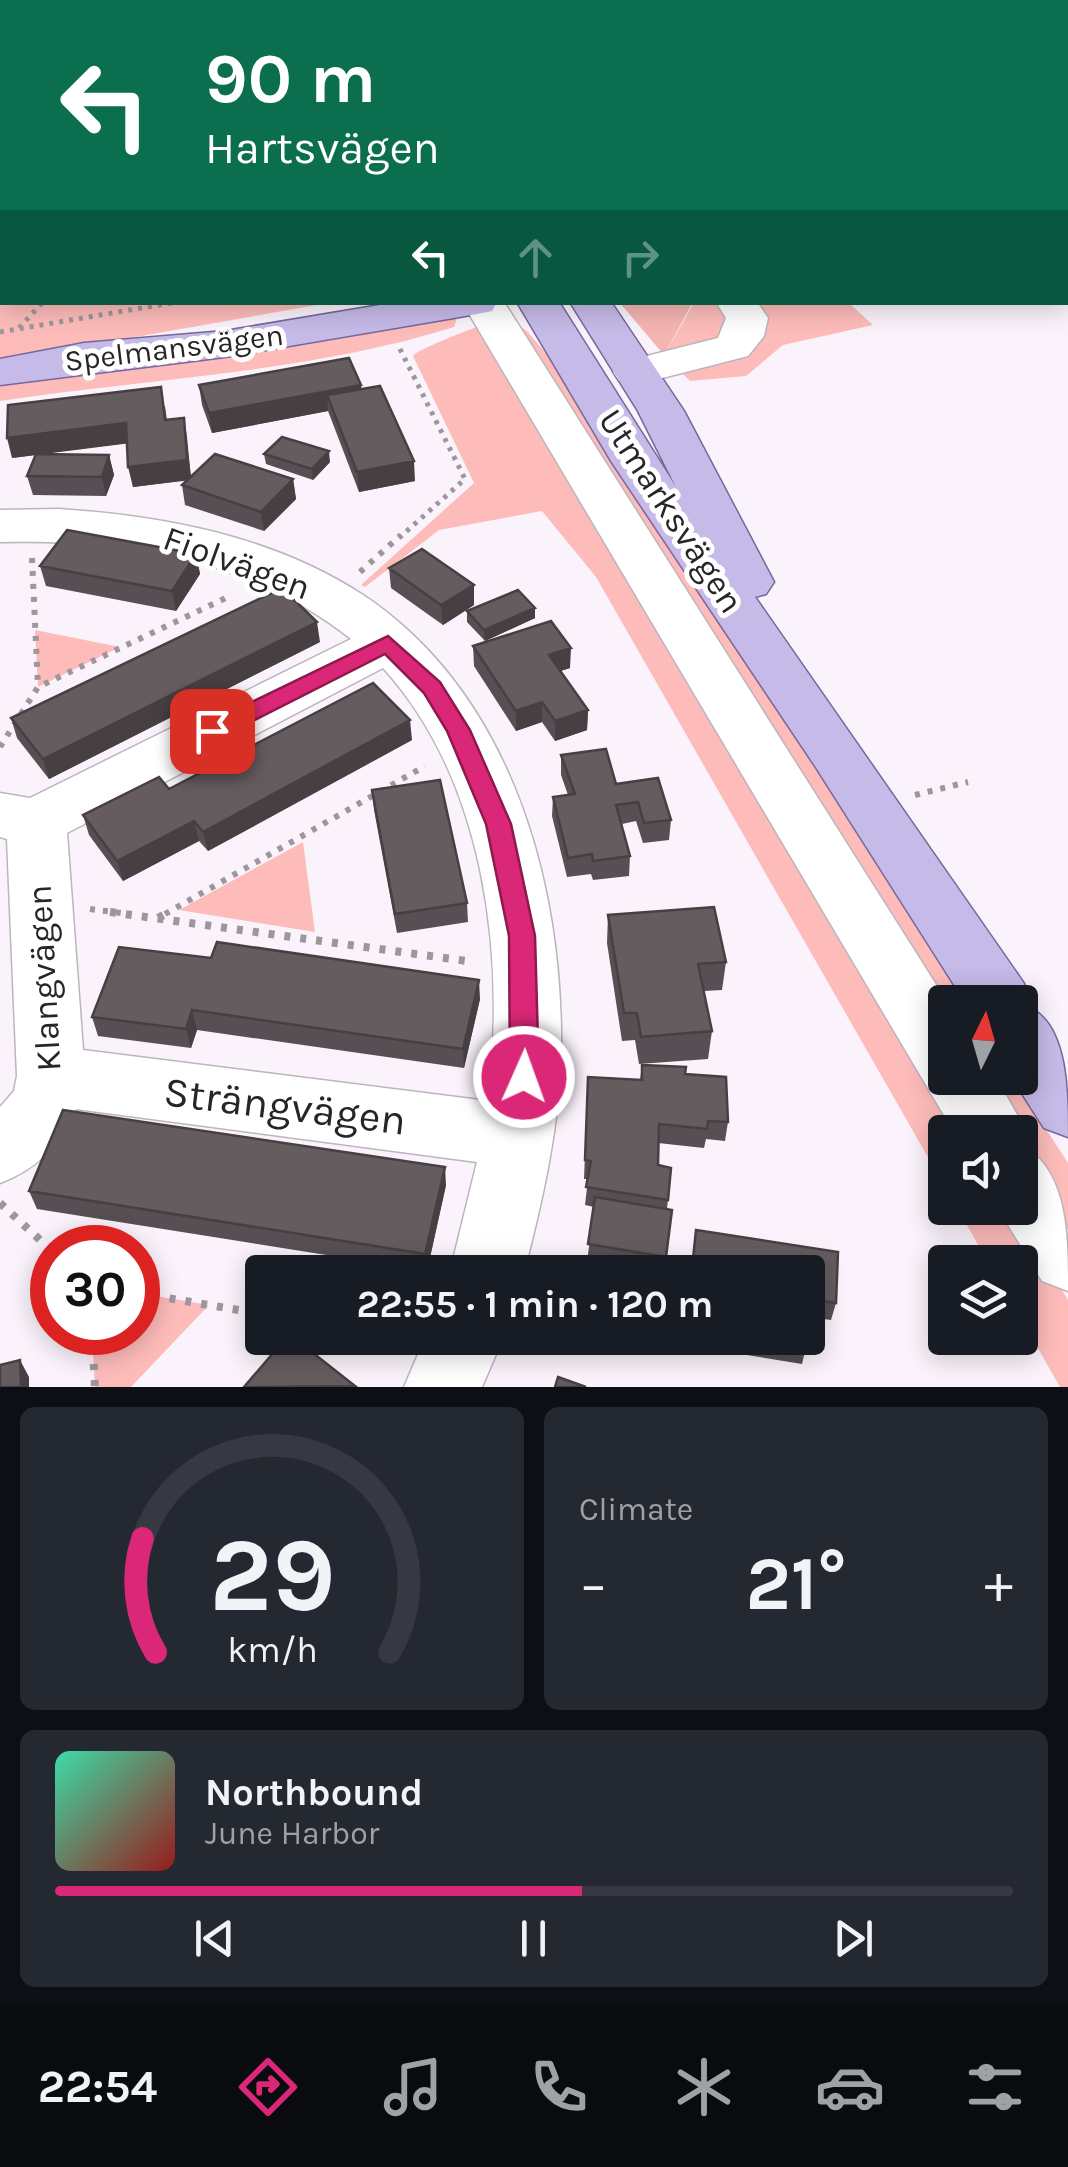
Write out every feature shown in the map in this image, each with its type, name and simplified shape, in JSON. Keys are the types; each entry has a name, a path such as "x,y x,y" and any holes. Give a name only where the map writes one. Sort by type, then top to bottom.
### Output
{"main road":[{"name":"Spelmansvägen","path":"0,372 351,305"},
{"name":"Spelmansvägen","path":"49,363 245,341 464,305"},
{"path":"488,305 533,326 566,353"},
{"name":"Utmarksvägen","path":"540,305 566,353 713,580 811,716 989,985"},
{"path":"576,305 708,495"},
{"name":"Utmarksvägen","path":"592,305 708,495 811,716"},
{"path":"1038,1060 1068,1106"}],"street":[{"path":"484,305 928,1029"},
{"path":"635,372 733,347 744,336 746,318 738,305"},
{"name":"Fiolvägen","path":"16,525 148,531 302,584 388,643 432,687 464,744 498,824 522,936 528,1047 519,1136 490,1255"},
{"path":"18,819 388,643"},
{"name":"Klangvägen","path":"0,1151 28,1129 49,1099 51,1076 39,901 18,819"},
{"name":"Strängvägen","path":"51,1076 519,1136"},
{"path":"1038,1207 1068,1256"},
{"path":"443,1387 457,1355"}],"path":[{"path":"18,329 40,305"},
{"path":"0,332 159,305"},
{"path":"0,747 38,687 302,584 348,584 465,479 398,346"},
{"path":"16,525 38,687"},
{"path":"156,919 464,744"},
{"path":"39,901 524,968"},
{"path":"0,1203 30,1231"},
{"path":"160,1297 245,1311"},
{"path":"94,1355 96,1387"}],"shaded area":[{"path":"0,305 317,305 0,361"},
{"path":"622,305 691,305 664,355"},
{"path":"693,305 851,305 873,325 783,345 746,376 690,381 664,355"},
{"path":"458,316 454,327 343,355 0,401 0,382"},
{"path":"511,321 527,331 565,376 955,985 934,985"},
{"path":"486,324 928,1066 928,1095 945,1095 957,1115 928,1115 928,1157 596,577 542,511 439,530 365,587 361,585 474,483 413,356"},
{"path":"35,630 120,647 38,687"},
{"path":"303,842 315,932 179,910"},
{"path":"985,1095 1024,1095 1037,1115 997,1115"},
{"path":"1038,1117 1068,1163 1068,1230 1038,1181"},
{"path":"967,1225 1023,1225 1035,1245 978,1245"},
{"path":"1038,1250 1068,1300 1068,1387 1060,1387 1038,1348"},
{"path":"160,1297 209,1305 131,1387 95,1387 93,1355 160,1355"}],"building":[{"path":"349,358 361,385 209,413 199,385"},
{"path":"380,386 414,461 357,472 327,395"},
{"path":"161,387 165,420 184,418 187,460 128,467 126,423 7,438 8,405"},
{"path":"282,437 329,451 312,469 264,454"},
{"path":"36,454 109,455 102,477 27,476"},
{"path":"215,454 293,479 261,512 182,485"},
{"path":"67,530 196,554 172,591 40,566"},
{"path":"422,549 474,585 441,605 389,568"},
{"path":"282,588 317,622 43,759 11,718"},
{"path":"518,590 535,608 484,630 467,611"},
{"path":"551,621 571,648 549,655 588,710 555,721 542,702 516,711 473,646"},
{"path":"373,683 410,720 203,832 194,821 117,861 83,815 159,777 169,789"},
{"path":"606,749 616,784 658,778 671,820 644,823 638,802 616,805 630,856 593,861 592,854 568,858 553,797 575,794 561,755"},
{"path":"440,780 467,903 395,914 372,790"},
{"path":"714,907 726,962 698,964 712,1031 641,1037 637,1013 624,1013 608,915"},
{"path":"217,942 479,980 463,1049 192,1010 186,1029 92,1017 119,947 211,958"},
{"path":"642,1065 686,1067 685,1074 726,1077 728,1122 708,1121 707,1129 659,1124 658,1165 671,1168 668,1200 586,1187 591,1161 585,1160 588,1077 642,1080"},
{"path":"63,1110 445,1167 425,1254 29,1191"},
{"path":"595,1197 672,1210 666,1255 588,1244"},
{"path":"696,1230 838,1252 836,1303 825,1301 825,1255 693,1255"},
{"path":"271,1355 316,1355 355,1386 244,1387"},
{"path":"20,1360 21,1387 0,1387 0,1365"},
{"path":"558,1377 586,1387 555,1387"}],"route":[{"path":"212,731 388,643 432,687 458,730 498,824 522,936 528,1047 524,1077"}]}
